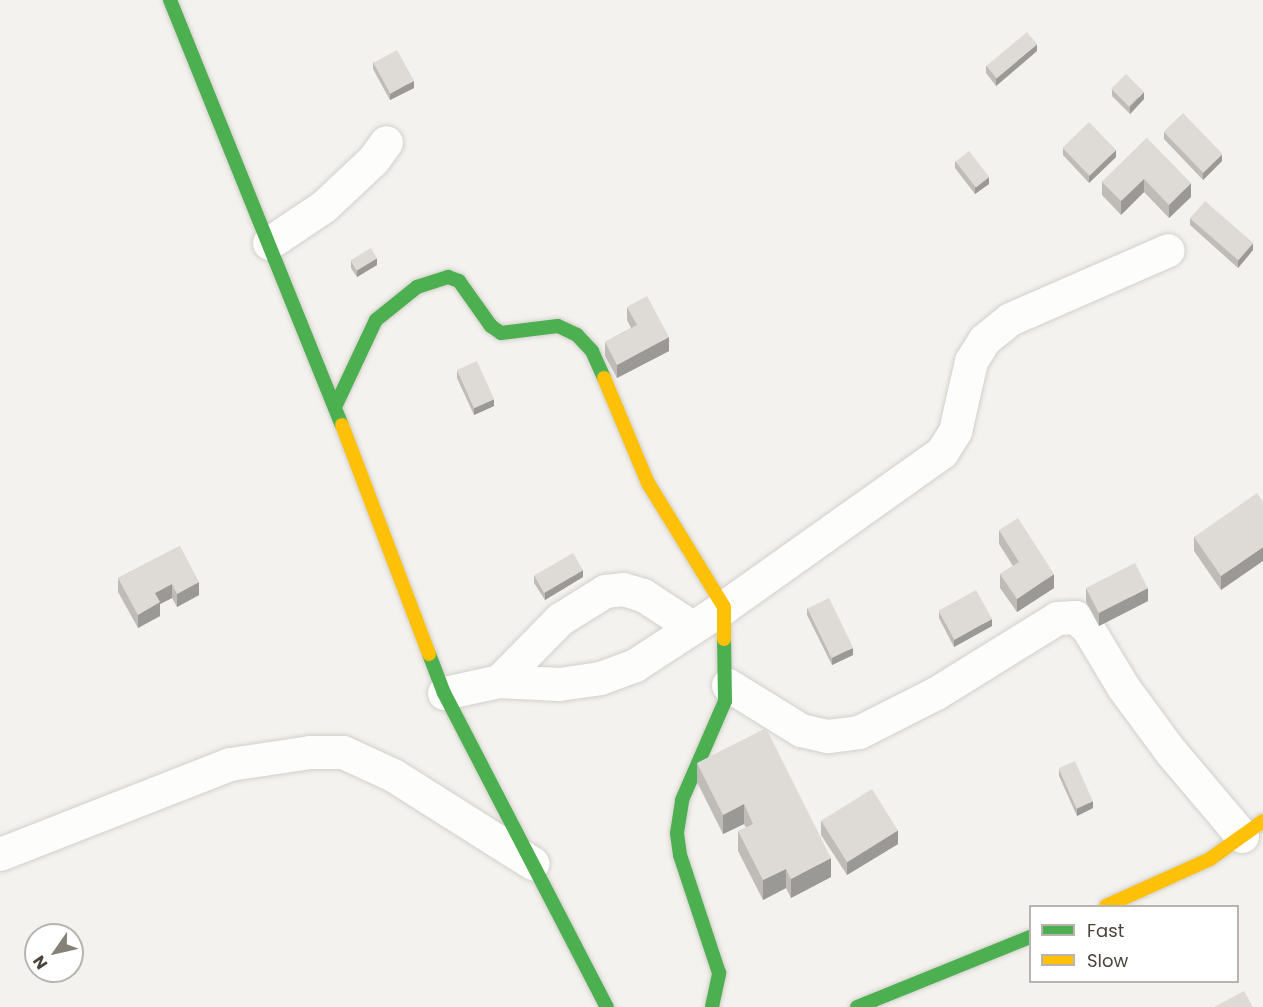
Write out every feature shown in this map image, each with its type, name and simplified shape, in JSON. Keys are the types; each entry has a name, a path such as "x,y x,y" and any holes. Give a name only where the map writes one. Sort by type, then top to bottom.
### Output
{"street":[{"path":"170,0 335,407 444,693 607,1007"},
{"path":"269,243 324,206 373,160 386,142"},
{"path":"444,693 499,681 559,684 600,678 635,665 724,607 942,452 955,431 971,361 984,340 1010,320 1168,250"},
{"path":"335,407 376,320 417,287 434,279 448,277 459,281 491,326 501,333 558,326 577,335 605,377 648,483 724,607 728,685 725,701 682,800 677,833 680,855 718,973 712,1007"},
{"path":"499,681 560,619 605,591 623,589 643,595 692,627"},
{"path":"728,685 801,730 828,736 859,732 936,693 1057,618 1075,617 1087,627 1123,687 1171,752 1256,833 1210,859 1108,905"},
{"path":"0,854 230,764 310,752 343,752 393,774 532,863"},
{"path":"857,1007 1029,937"}],"building":[{"path":"1027,32 1037,44 997,78 986,66"},
{"path":"397,50 414,81 390,94 373,63"},
{"path":"1126,74 1144,92 1129,107 1111,89"},
{"path":"1183,113 1223,154 1203,173 1164,132"},
{"path":"1089,122 1116,150 1089,176 1062,148"},
{"path":"1147,138 1191,183 1169,205 1144,179 1121,201 1102,182"},
{"path":"969,151 989,177 976,187 956,161"},
{"path":"1205,201 1253,243 1238,260 1190,218"},
{"path":"371,248 377,258 357,271 350,260"},
{"path":"647,296 669,337 617,365 605,342 637,325 627,307"},
{"path":"477,361 494,399 474,408 457,370"},
{"path":"1257,493 1263,502 1263,547 1221,576 1194,537"},
{"path":"1018,518 1054,574 1017,599 1000,574 1019,562 999,530"},
{"path":"180,546 199,582 177,594 172,584 155,593 160,602 138,615 118,578"},
{"path":"573,553 583,570 544,593 534,576"},
{"path":"1135,563 1148,588 1099,613 1086,588"},
{"path":"976,590 992,619 954,640 938,611"},
{"path":"829,598 853,647 832,658 807,609"},
{"path":"766,728 831,858 791,879 786,869 763,880 738,831 753,824 744,804 723,815 697,763"},
{"path":"1075,761 1093,801 1076,809 1059,768"},
{"path":"872,789 898,831 847,862 821,821"},
{"path":"1244,991 1253,1007 1214,1007"}],"traffic: fast":[{"path":"170,0 342,425"},
{"path":"335,407 376,320 417,287 448,277 459,281 491,326 501,333 558,326 577,335 592,351 604,378"},
{"path":"712,1007 719,973 680,855 677,833 682,800 725,701 724,639"},
{"path":"429,654 444,693 607,1007"},
{"path":"857,1007 1029,937"}],"traffic: slow":[{"path":"604,378 648,483 724,607 724,639"},
{"path":"342,425 429,654"},
{"path":"1108,905 1210,859 1263,821"}]}
